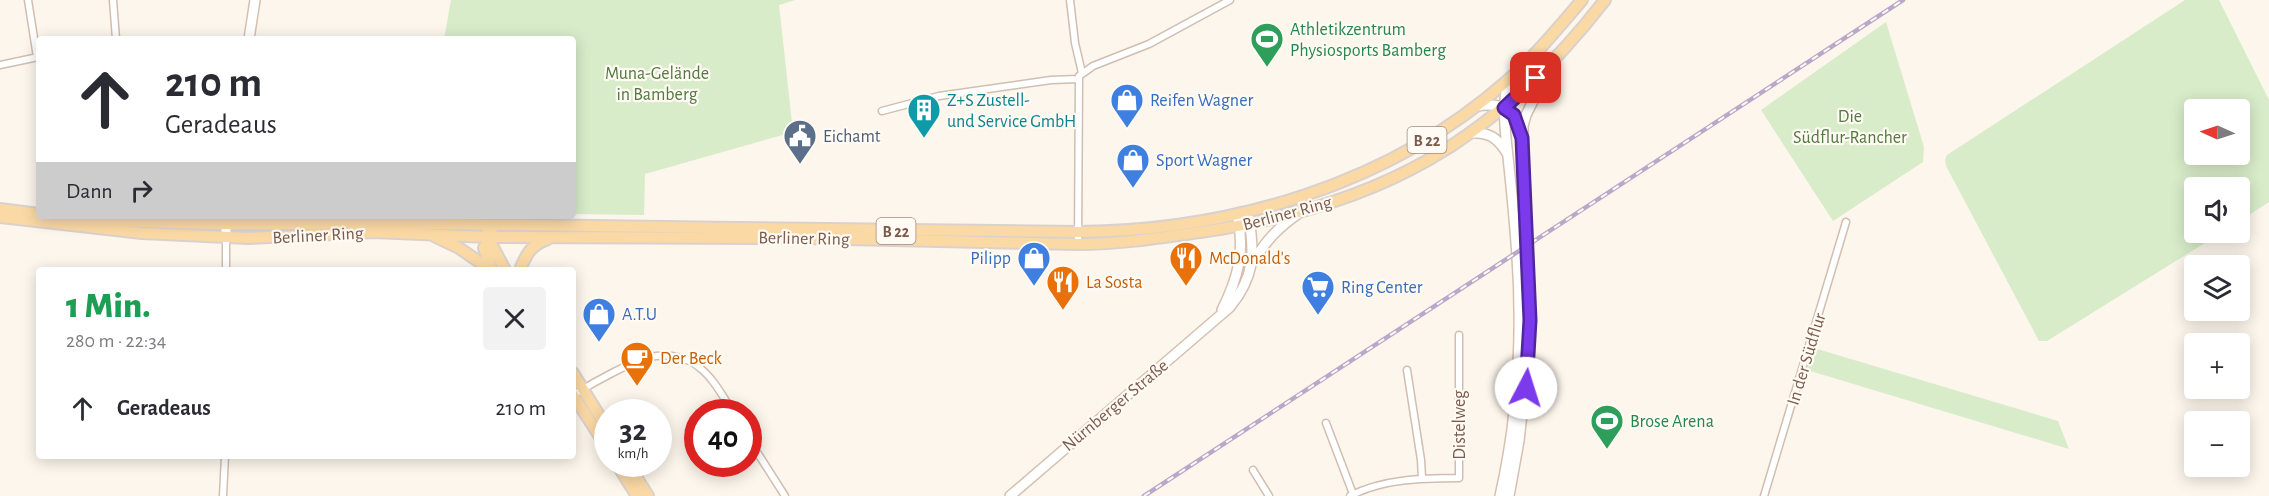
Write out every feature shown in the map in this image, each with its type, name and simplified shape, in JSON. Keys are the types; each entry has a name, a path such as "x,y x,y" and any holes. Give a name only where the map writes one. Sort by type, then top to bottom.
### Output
{"main road":[{"name":"Berliner Ring","path":"0,217 142,233 269,238 374,232 489,237 1078,238 1158,228 1242,213 1302,197 1371,170 1427,139 1476,106 1508,80 1582,0"},
{"name":"Berliner Ring","path":"110,219 141,221 226,219 1078,238 1122,243 1244,225 1301,212 1379,186 1408,172 1473,133 1504,108 1553,62 1605,0"},
{"path":"0,209 36,214"},
{"path":"471,224 481,229 489,237 504,267"},
{"path":"490,267 484,248 489,237 501,225"},
{"path":"425,233 451,243 487,267"},
{"name":"B 22","path":"521,267 534,245 554,237"},
{"path":"576,378 594,407"},
{"path":"576,400 594,427"},
{"path":"626,477 638,496"},
{"path":"636,477 648,496"}],"street":[{"path":"28,0 36,46"},
{"path":"113,0 116,36"},
{"path":"249,36 255,0"},
{"path":"1070,0 1080,76 1078,238"},
{"path":"882,111 926,98 1080,76 1149,44 1230,0"},
{"path":"0,65 36,57"},
{"path":"1509,496 1519,441 1529,350 1527,232 1522,138 1526,115 1553,62"},
{"path":"1500,496 1511,437 1520,350 1519,282 1503,120 1508,80"},
{"path":"1476,106 1491,104 1504,108 1514,115 1522,138"},
{"path":"1473,133 1484,133 1495,138 1508,156"},
{"path":"1253,263 1267,240 1281,226 1301,212"},
{"path":"1242,213 1244,225"},
{"path":"226,219 226,267"},
{"name":"In der Südflur","path":"1764,496 1846,222"},
{"name":"Nürnberger Straße","path":"1010,496 1220,315 1238,296 1253,263 1244,225"},
{"name":"Nürnberger Straße","path":"1220,315 1238,273 1244,225"},
{"name":"Distelweg","path":"1326,423 1351,495 1386,484 1422,478 1459,478 1459,335"},
{"path":"576,393 648,357 670,356 700,367 724,399"},
{"path":"1407,370 1422,478"},
{"path":"222,496 225,459"},
{"path":"762,460 785,496"},
{"path":"1253,470 1269,496"}],"green space":[{"name":"Muna-Gelände in Bamberg","path":"451,0 795,0 779,5 793,132 645,174 644,215 576,214 576,36 445,36"},
{"path":"2185,0 2219,0 2269,100 2269,202 2250,214 2250,177 2184,177 2184,243 2205,243 2047,341 2039,341 1946,166 1947,155"},
{"name":"Die Südflur-Rancher","path":"1886,22 1924,147 1923,162 1833,221 1761,110"},
{"path":"1814,348 2058,421 2069,449 1807,370"}],"railway":[{"path":"1144,496 1903,0"}],"place":[{"name":"Athletikzentrum Physiosports Bamberg","path":"1267,68"},
{"name":"Reifen Wagner","path":"1127,129"},
{"name":"Z+S Zustell- und Service GmbH","path":"924,139"},
{"name":"Eichamt","path":"800,165"},
{"name":"Sport Wagner","path":"1133,189"},
{"name":"Pilipp","path":"1034,287"},
{"name":"McDonald's","path":"1186,287"},
{"name":"La Sosta","path":"1063,311"},
{"name":"Ring Center","path":"1318,316"},
{"name":"A.T.U","path":"599,343"},
{"name":"Der Beck","path":"637,387"},
{"name":"Brose Arena","path":"1607,450"}],"route":[{"path":"1526,388 1530,320 1522,138 1514,115 1504,108 1536,78"}]}
